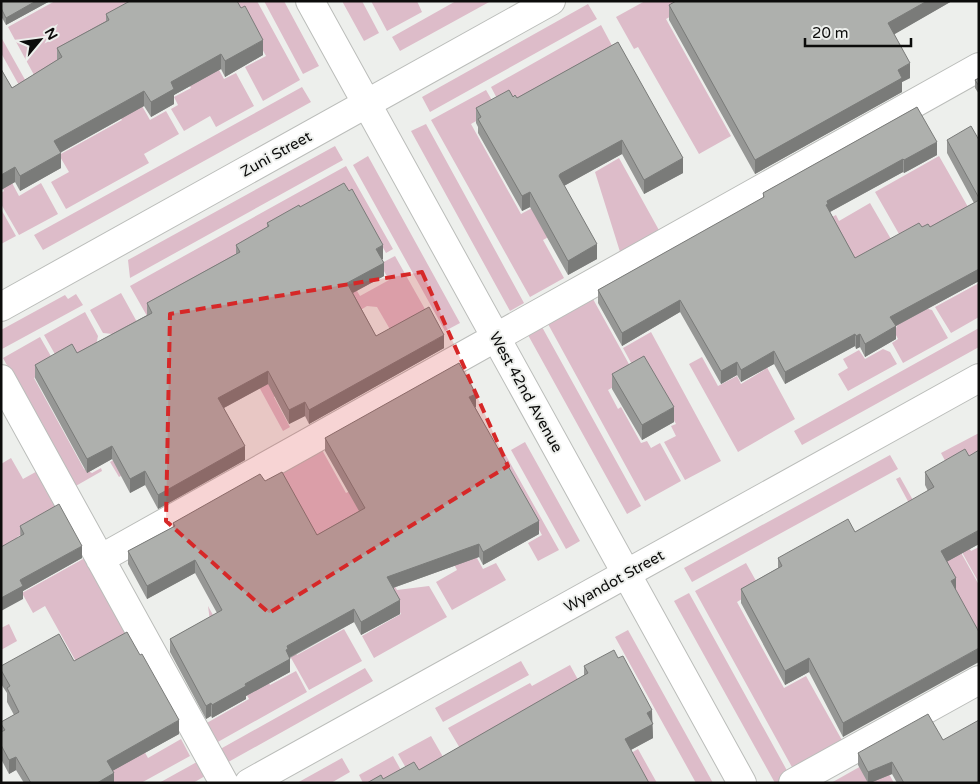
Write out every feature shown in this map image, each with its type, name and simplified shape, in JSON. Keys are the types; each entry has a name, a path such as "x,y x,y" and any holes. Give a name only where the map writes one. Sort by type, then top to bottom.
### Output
{"street":[{"name":"West 42nd Avenue","path":"310,1 742,783"},
{"name":"Zuni Street","path":"1,307 551,1"},
{"path":"100,558 979,67"},
{"name":"Wyandot Street","path":"249,783 979,378"},
{"path":"1,379 224,783"},
{"path":"793,783 979,680"}],"highlighted area":[{"path":"422,272 508,466 269,613 166,521 170,314"}],"shaded area":[{"path":"55,1 153,1 40,86 8,27"},
{"path":"232,1 257,1 300,80 263,101 245,67 266,56 245,18"},
{"path":"264,1 284,1 319,66 303,74"},
{"path":"342,1 362,1 379,33 364,41"},
{"path":"371,1 417,1 422,12 387,31"},
{"path":"456,1 491,1 400,51 392,37"},
{"path":"645,1 686,1 688,7 666,19 731,136 699,154 638,47 634,49 616,17"},
{"path":"588,4 597,19 430,112 422,97"},
{"path":"601,25 616,53 501,106 491,87"},
{"path":"1,37 64,149 57,153 1,53"},
{"path":"116,60 150,120 166,111 179,134 144,154 149,163 66,209 51,182 69,172 59,155 122,120 96,72"},
{"path":"179,66 218,68 224,79 236,73 254,106 216,127 210,116 184,131 171,109 178,105 174,97 191,88"},
{"path":"302,87 311,102 43,250 34,235"},
{"path":"486,90 497,109 471,124 521,214 558,194 574,223 543,240 564,278 530,297 431,120"},
{"path":"426,124 524,303 510,311 411,131"},
{"path":"335,146 343,160 130,278 128,260"},
{"path":"368,156 460,323 445,331 353,165"},
{"path":"939,156 972,214 903,241 875,192"},
{"path":"619,158 660,232 621,255 595,172"},
{"path":"346,166 393,249 386,253 351,190 147,316 130,286"},
{"path":"11,181 19,196 41,183 58,214 19,235 1,204 1,193 4,191 1,186"},
{"path":"870,203 895,246 858,272 828,219 836,215 839,221"},
{"path":"1,209 16,236 1,244"},
{"path":"395,256 430,318 395,338 377,307 367,306 359,311 347,290 354,286 360,296 389,280 380,264"},
{"path":"865,270 925,308 932,310 948,338 903,363 892,343 898,339 893,329 897,327"},
{"path":"979,283 979,317 951,333 935,307"},
{"path":"121,293 153,351 132,336 103,333 90,310"},
{"path":"76,294 83,305 2,349 1,330 65,295 68,299"},
{"path":"593,299 635,375 608,390 618,409 621,407 641,443 647,441 651,448 660,443 681,481 645,501 548,324"},
{"path":"85,312 98,336 94,355 134,468 119,477 110,462 126,453 56,356 44,335"},
{"path":"542,327 641,506 627,514 528,335"},
{"path":"979,328 979,347 802,445 794,431"},
{"path":"651,332 721,461 685,480 664,442 676,436 671,426 676,424 652,380 636,372 623,348"},
{"path":"40,337 52,358 48,370 34,378 84,469 92,473 101,468 102,471 74,487 3,358"},
{"path":"757,349 795,419 738,452 689,364 702,357 718,386 737,376 741,384 764,370 753,351"},
{"path":"883,349 890,352 897,364 848,391 838,374 848,368 843,359 859,350 865,359"},
{"path":"247,365 302,381 274,397 290,427 283,431"},
{"path":"979,433 979,475 950,470 941,453"},
{"path":"525,442 580,541 566,549 511,450"},
{"path":"321,448 346,493 366,483 383,505 323,541 239,492"},
{"path":"504,452 559,550 538,561 528,543 542,535 498,456"},
{"path":"890,455 898,469 692,582 684,568"},
{"path":"11,458 23,479 41,469 64,511 17,537 41,580 1,557 1,464"},
{"path":"900,477 918,509 954,540 979,585 979,642 946,601 958,594 896,479"},
{"path":"466,538 483,569 496,563 506,580 452,610 436,582 457,570 443,543"},
{"path":"965,541 971,551 979,547 979,583 958,545"},
{"path":"92,554 146,652 129,724 148,758 181,739 190,756 141,783 114,783 93,745 93,692 45,606 33,613 22,593"},
{"path":"378,556 397,590 429,586 447,617 374,658 362,636 401,614 372,560"},
{"path":"746,563 760,588 737,602 784,688 806,676 843,742 793,769 695,591"},
{"path":"689,593 790,776 779,783 775,783 674,601"},
{"path":"269,605 297,655 344,629 362,661 309,690 263,608"},
{"path":"208,606 251,684 265,676 270,685 296,671 307,692 216,743 205,724 249,699 211,629"},
{"path":"9,624 17,641 1,650 1,628"},
{"path":"628,630 713,783 696,783 615,637"},
{"path":"521,661 529,675 443,722 435,708"},
{"path":"570,665 617,751 626,756 638,749 657,783 644,783 461,750 448,728 530,683 532,686"},
{"path":"365,668 373,681 223,765 215,752"},
{"path":"431,736 457,781 410,775 398,754"},
{"path":"393,756 406,779 399,783 363,783 359,775"},
{"path":"879,756 894,783 831,783"},
{"path":"204,758 212,772 193,783 159,783"},
{"path":"342,758 350,772 331,783 297,783"}],"building":[{"path":"1,1 36,1 6,18 1,8"},
{"path":"130,1 237,1 241,8 245,6 263,40 225,61 221,54 171,82 174,89 151,102 144,91 54,141 61,153 20,176 15,167 1,175 1,69 12,88 62,57 57,48 109,20 106,14"},
{"path":"676,1 927,1 888,23 910,63 898,70 902,78 755,160 669,5"},
{"path":"618,42 683,158 644,180 622,140 560,174 559,176 597,244 568,261 530,192 522,196 478,119 481,117 476,108 509,90 513,97 515,95 517,98"},
{"path":"979,78 979,86 975,80"},
{"path":"917,107 937,142 827,201 828,204 826,205 855,258 919,223 922,227 928,224 930,227 979,200 979,269 890,317 896,326 865,344 860,334 856,336 855,334 785,372 774,351 741,370 737,362 721,371 680,300 622,333 598,290 764,197 763,193"},
{"path":"971,126 979,140 979,198 947,140"},
{"path":"344,183 349,191 352,189 383,245 376,249 384,263 347,283 376,336 429,307 444,335 309,410 305,402 289,410 268,371 218,398 245,446 158,495 145,471 130,479 112,446 87,459 35,365 72,344 77,353 152,313 147,303 240,252 236,245 269,226 267,223"},
{"path":"644,356 674,407 642,425 612,374"},
{"path":"459,363 476,394 469,397 539,521 483,552 479,544 387,577 400,600 361,622 354,609 287,646 288,649 286,650 290,659 245,684 246,686 212,705 211,703 206,706 170,639 222,610 195,560 147,586 128,551 175,526 173,523 260,474 265,481 282,472 317,535 365,508 325,438"},
{"path":"965,449 969,456 979,450 979,530 941,551 956,578 951,581 979,632 979,648 843,723 809,658 785,671 741,589 782,566 778,558 848,519 855,532 934,487 925,472"},
{"path":"59,504 82,546 20,580 23,586 1,598 1,547 24,534 20,526"},
{"path":"127,632 140,655 142,654 179,720 107,761 114,773 97,783 31,783 16,757 9,760 1,745 1,732 5,730 1,722 19,712 7,688 10,686 1,670 1,666 59,634 74,661"},
{"path":"614,650 618,658 623,656 652,710 647,713 653,724 625,739 649,783 367,783 381,775 383,779 414,762 419,770 588,673 584,666"},
{"path":"928,714 943,740 979,720 979,783 904,783 892,762 868,772 858,753"}]}
